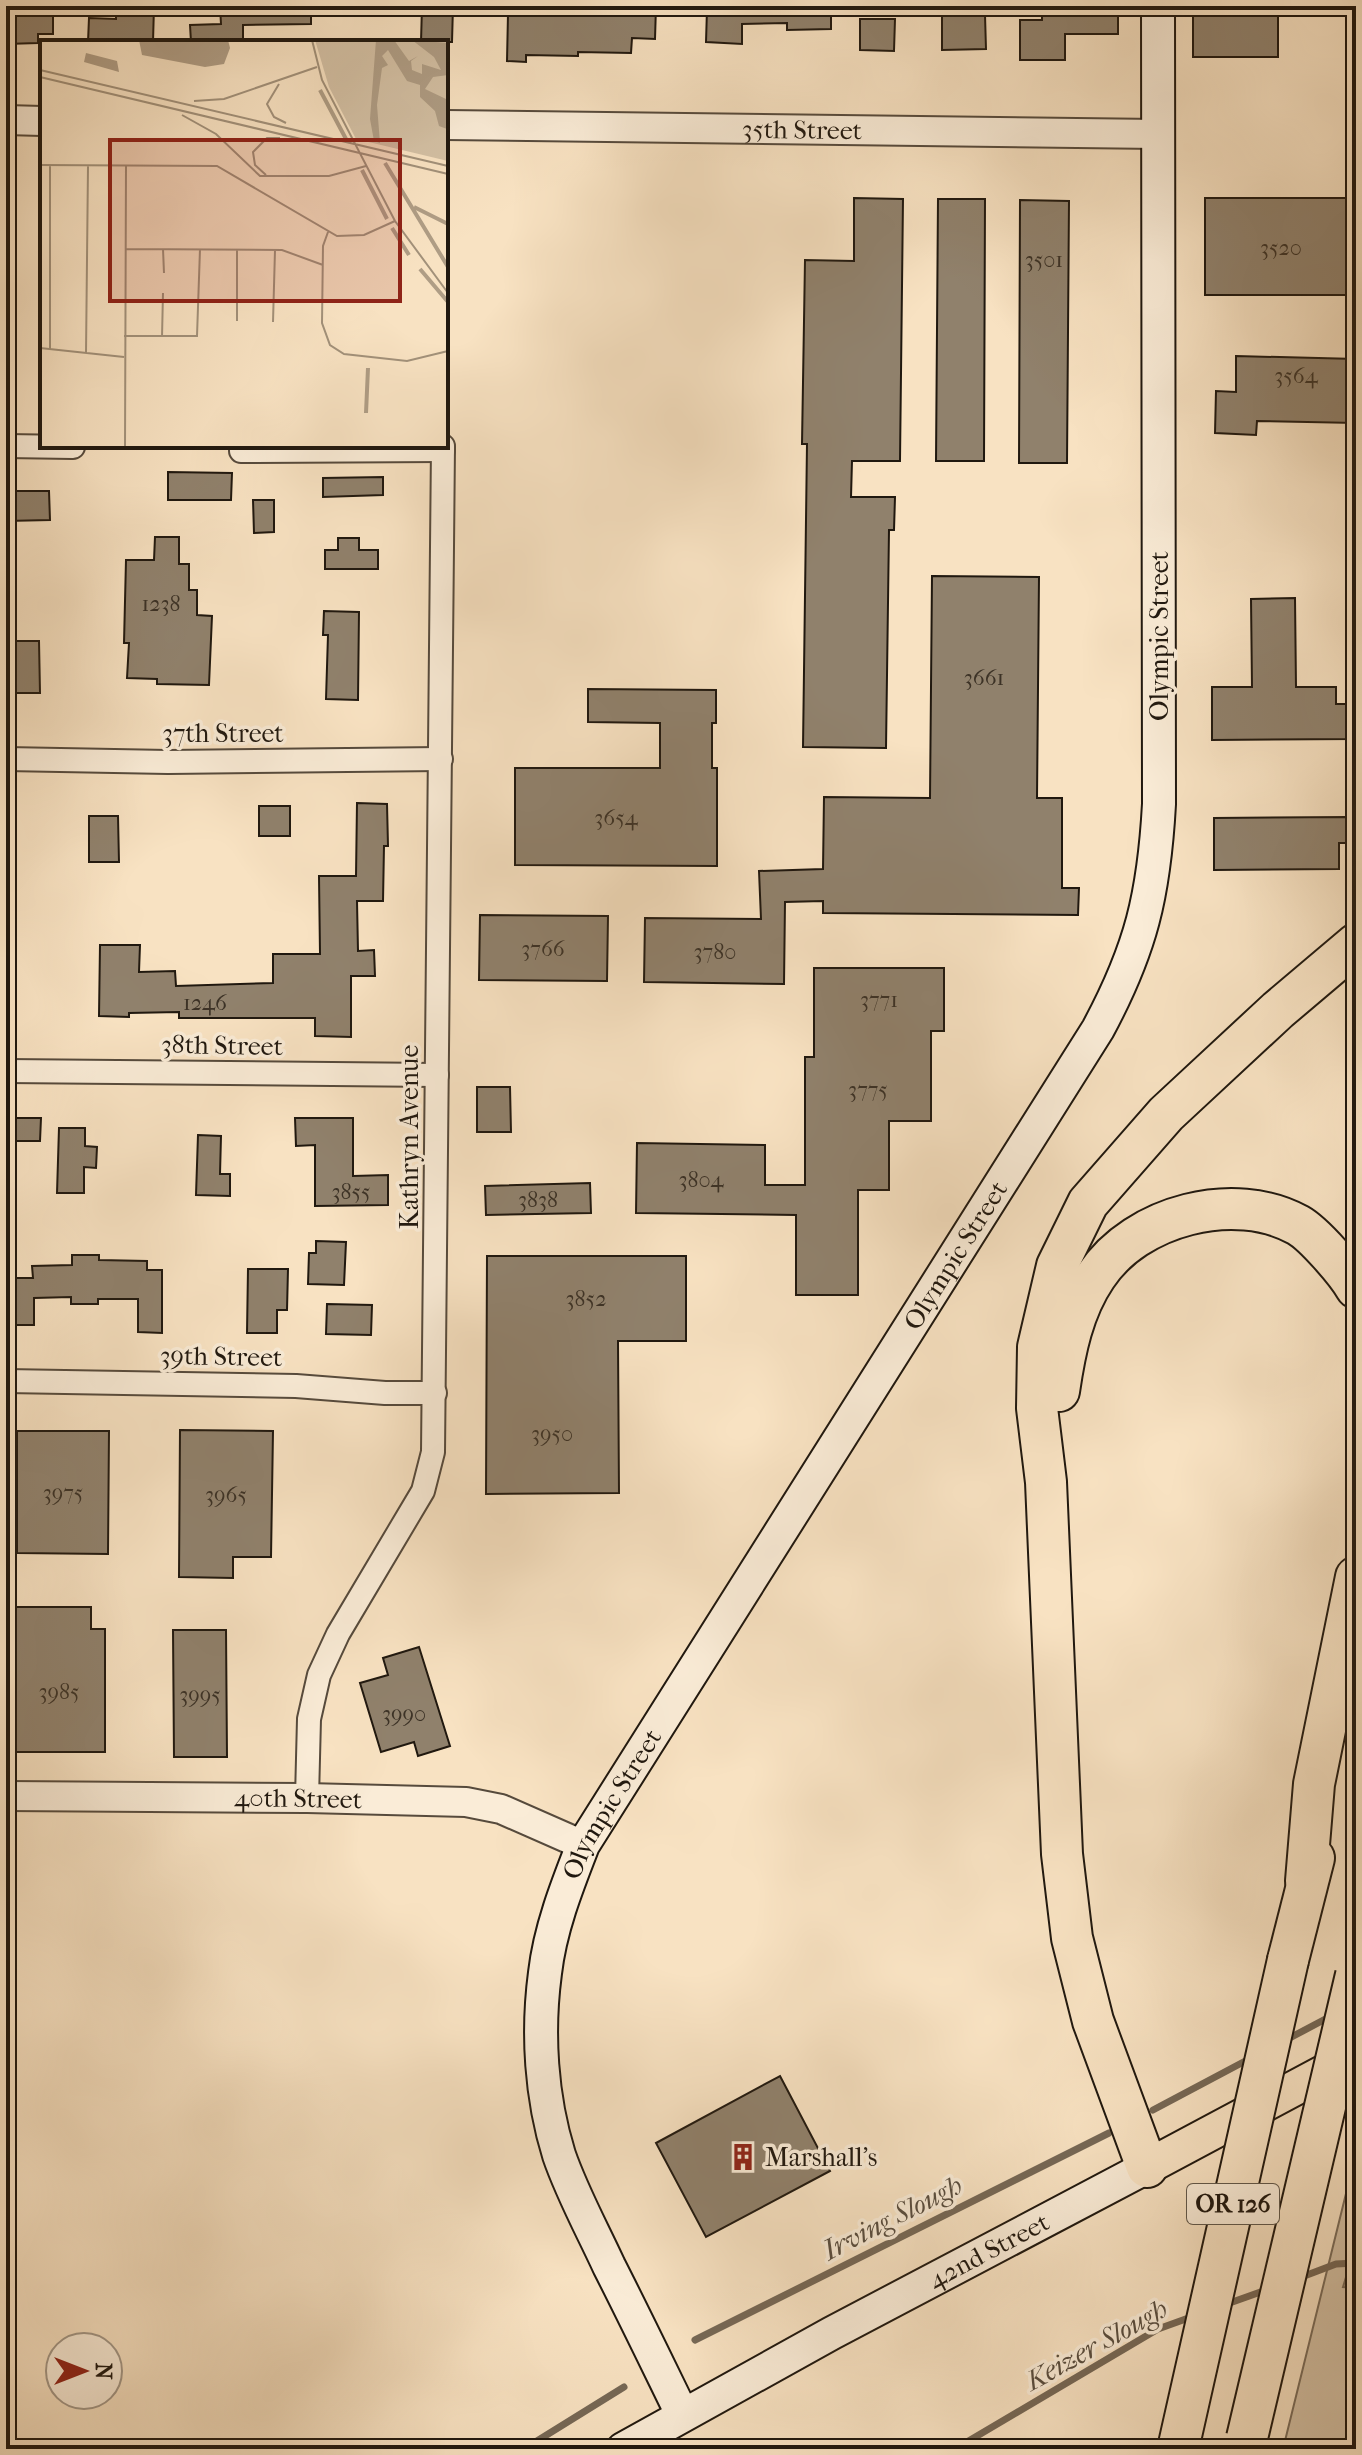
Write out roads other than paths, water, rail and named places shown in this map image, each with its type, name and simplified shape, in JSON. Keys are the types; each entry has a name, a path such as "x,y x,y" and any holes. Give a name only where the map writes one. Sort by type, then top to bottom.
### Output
{"highway":[{"path":"1147,2167 1093,2021 1072,1938 1062,1854 1046,1482 1037,1408 1038,1347 1057,1266 1088,1203 1166,1114 1278,1010 1356,944"},
{"path":"1046,1482 1063,1362 1076,1311 1097,1273 1120,1248 1152,1227 1215,1208 1264,1212 1300,1226 1348,1274 1356,1288"},
{"path":"1306,1881 1314,1784 1356,1577"},
{"name":"OR 126","path":"1178,2449 1306,1881 1337,1788 1356,1708"},
{"name":"OR 126","path":"1245,2443 1356,1975"}],"main road":[{"name":"Olympic Street","path":"682,2414 574,2193 559,2153 548,2107 541,2014 545,1970 556,1922 583,1845 1098,1029 1136,949 1149,900 1159,804 1158,6"},
{"name":"42nd Street","path":"623,2449 682,2414 1356,2055"}],"street":[{"path":"6,120 40,121"},
{"name":"35th Street","path":"448,125 1158,134"},
{"path":"6,446 40,447"},
{"path":"241,451 443,448"},
{"name":"Kathryn Avenue","path":"307,1798 309,1719 319,1675 338,1634 423,1491 433,1452 443,448"},
{"name":"37th Street","path":"6,759 168,762 441,759"},
{"name":"38th Street","path":"6,1071 437,1075"},
{"name":"39th Street","path":"6,1381 296,1386 385,1393 435,1393"},
{"name":"40th Street","path":"6,1796 466,1802 501,1809 583,1845"}],"waterway":[{"name":"Irving Slough","path":"1284,2041 1333,2015"},
{"name":"Irving Slough","path":"1153,2110 1251,2058"},
{"name":"Irving Slough","path":"695,2340 1109,2133"},
{"name":"Keizer Slough","path":"1299,2278 1336,2264 1356,2263"},
{"name":"Keizer Slough","path":"1224,2305 1269,2289"},
{"name":"Keizer Slough","path":"955,2449 1158,2329 1194,2316"},
{"name":"Irving Slough","path":"524,2449 624,2387"}],"place":[{"name":"Marshall's","path":"743,2157"}]}
